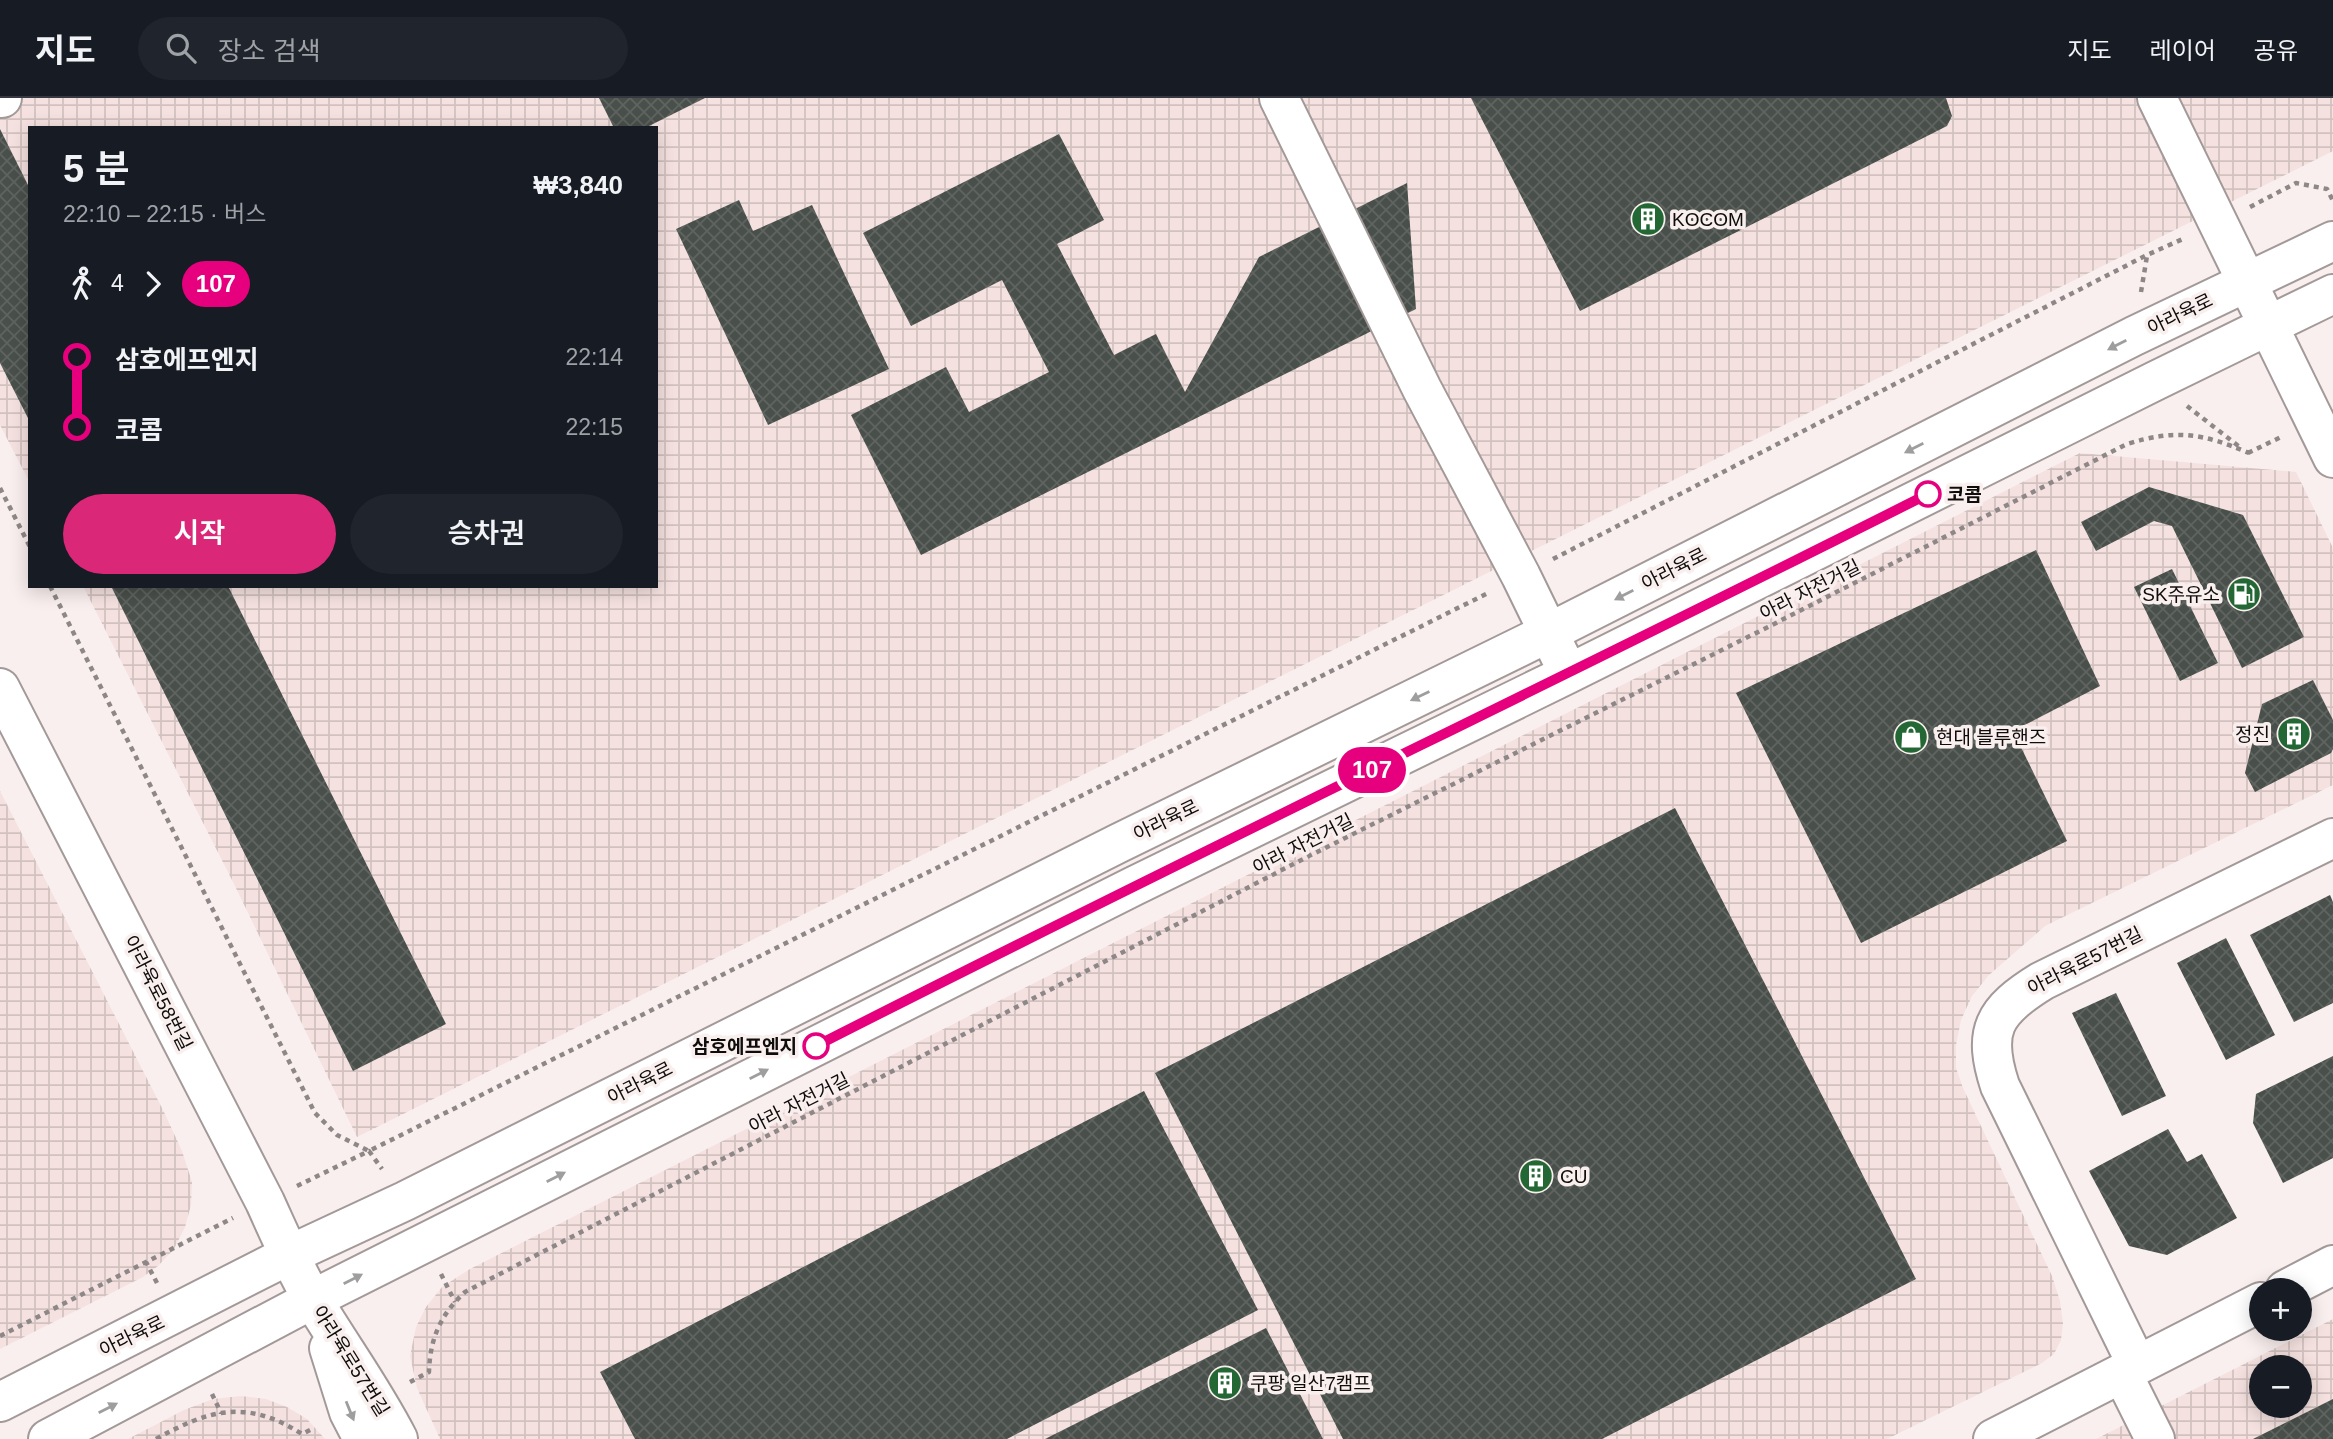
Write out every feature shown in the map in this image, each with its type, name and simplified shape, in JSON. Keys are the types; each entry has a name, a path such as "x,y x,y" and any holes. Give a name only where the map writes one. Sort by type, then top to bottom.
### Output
{"street":[{"path":"1279,98 1422,389 1521,576 1568,674"},
{"path":"2157,98 2333,457"},
{"name":"아라육로","path":"0,1402 289,1255 405,1201 1119,843 1548,633 2247,281 2333,241"},
{"path":"48,1439 313,1299 1134,886 2333,294"},
{"name":"아라육로58번길","path":"0,688 313,1299"},
{"name":"아라육로57번길","path":"2155,1439 2129,1369 2000,1086 1990,1045 1994,1026 2011,1002 2042,981 2333,838"},
{"path":"2308,1278 2333,1265"},
{"name":"아라육로57번길","path":"313,1299 349,1412 363,1439"},
{"name":"아라육로57번길","path":"313,1299 377,1398 398,1439"},
{"path":"1993,1439 2249,1308"}],"path":[{"path":"51,588 315,1113 337,1135 369,1151 1521,576 2147,255"},
{"name":"아라 자전거길","path":"429,1373 430,1352 441,1320 465,1292 1332,845 1769,627 2127,444 2170,434 2191,435 2218,440 2249,453"},
{"path":"0,488 28,543"},
{"path":"0,1336 146,1262"},
{"path":"156,1439 188,1421 210,1414 235,1411 271,1417 302,1434"}],"shaded area":[{"path":"0,98 2333,98 2333,151 357,1137 233,882 84,588 658,588 658,126 28,126 28,479 0,425"},
{"path":"2080,453 2296,472 2333,548 2333,785 2045,926 1989,975 1972,996 1961,1020 1956,1045 1956,1068 2052,1276 2060,1301 2063,1323 2061,1340 2054,1354 2042,1363 1887,1439 440,1439 417,1388 410,1356 416,1327 426,1307 442,1287 470,1269"},
{"path":"0,791 164,1112 182,1151 192,1182 191,1205 185,1227 174,1249 158,1266 143,1277 0,1349"},
{"path":"2333,1319 2333,1439 2096,1439 2249,1362 2249,1418 2312,1418 2312,1355 2262,1355 2290,1341 2312,1341 2312,1330"},
{"path":"241,1396 266,1399 287,1407 307,1419 325,1439 128,1439 184,1410 213,1399"}],"building":[{"path":"599,98 705,98 649,126 613,126"},
{"name":"KOCOM","path":"1471,98 1946,98 1952,116 1947,126 1580,311"},
{"path":"0,129 28,185 28,418 0,363"},
{"path":"1059,134 1104,220 1057,244 1114,355 1156,334 1185,392 1259,257 1407,183 1416,309 921,555 851,415 946,367 969,412 1049,372 1002,280 911,326 863,233"},
{"path":"739,200 753,231 812,205 889,369 768,425 676,229"},
{"name":"SK주유소","path":"2149,487 2243,515 2304,637 2242,668 2172,526 2154,521 2096,551 2081,522"},
{"path":"2036,550 2100,686 2013,731 2067,841 1861,943 1736,693"},
{"path":"2172,569 2218,663 2180,681 2134,587"},
{"path":"112,588 229,588 446,1024 353,1071"},
{"name":"정진","path":"2313,680 2333,720 2331,753 2255,792 2245,773 2262,704"},
{"name":"CU","path":"1675,808 1916,1279 1602,1439 1343,1439 1155,1073"},
{"path":"2330,895 2333,902 2333,1003 2294,1022 2250,935"},
{"path":"2226,938 2275,1035 2226,1060 2177,963"},
{"path":"2116,993 2166,1096 2122,1116 2072,1013"},
{"path":"2333,1056 2333,1158 2283,1183 2253,1123 2256,1094"},
{"path":"1144,1091 1258,1310 1007,1439 635,1439 600,1372"},
{"path":"2168,1129 2187,1162 2202,1154 2237,1218 2167,1255 2129,1246 2089,1171"},
{"name":"쿠팡 일산7캠프","path":"1266,1328 1323,1439 1045,1439"},
{"path":"2333,1399 2333,1439 2253,1439 2295,1418 2312,1418 2312,1410"}],"bus line":[{"name":"107","path":"816,1046 1928,494"}],"place":[{"name":"KOCOM","path":"1648,219"},
{"name":"코콤","path":"1928,494"},
{"name":"SK주유소","path":"2244,594"},
{"name":"정진","path":"2294,734"},
{"name":"현대 블루핸즈","path":"1911,737"},
{"name":"삼호에프엔지","path":"816,1046"},
{"name":"CU","path":"1536,1176"},
{"name":"쿠팡 일산7캠프","path":"1225,1383"}]}
